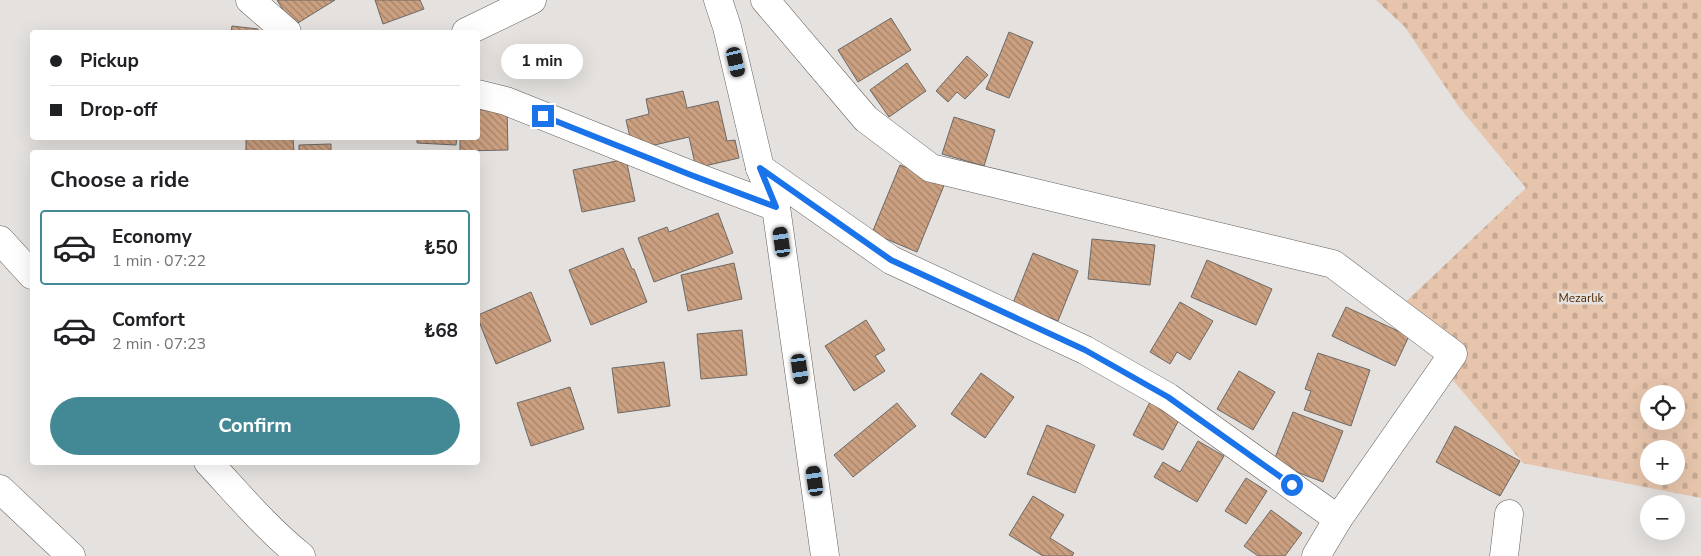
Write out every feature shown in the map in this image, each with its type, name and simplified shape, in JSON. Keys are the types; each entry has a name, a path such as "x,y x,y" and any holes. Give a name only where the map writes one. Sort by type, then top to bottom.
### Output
{"street":[{"path":"250,0 285,30"},
{"path":"470,30 532,0"},
{"path":"718,0 727,27 760,168 776,207 825,556"},
{"path":"765,0 866,120 931,168 1332,264 1453,354 1338,519 1316,556"},
{"path":"480,94 506,101 776,207"},
{"path":"760,168 891,260 1085,350 1168,397 1338,519"},
{"path":"0,240 30,273"},
{"path":"211,465 246,504 301,556"},
{"path":"0,489 71,556"},
{"path":"1504,556 1509,514"}],"green space":[{"name":"Mezarlık","path":"1376,0 1701,0 1701,498 1523,463 1395,312 1526,188 1459,107 1405,27"}],"building":[{"path":"277,0 335,0 293,26"},
{"path":"375,0 420,0 424,9 383,24"},
{"path":"891,18 911,50 858,82 838,50"},
{"path":"232,26 258,29 258,30 231,30"},
{"path":"1009,32 1033,42 1009,98 986,89"},
{"path":"967,56 988,75 965,99 957,92 948,102 936,91"},
{"path":"907,63 926,91 889,117 870,90"},
{"path":"683,91 687,108 718,101 727,141 735,140 739,158 696,168 689,137 633,150 626,120 649,114 646,99"},
{"path":"507,109 508,150 460,150 460,140 480,140 480,110"},
{"path":"954,117 995,130 984,166 942,154"},
{"path":"246,140 293,140 294,150 246,150"},
{"path":"417,140 457,140 456,145 417,143"},
{"path":"331,144 331,150 299,150 299,145"},
{"path":"626,159 635,201 582,212 573,170"},
{"path":"900,165 945,183 917,252 872,233"},
{"path":"718,213 733,253 654,282 638,238 667,227 669,232"},
{"path":"1092,239 1155,245 1150,285 1088,279"},
{"path":"623,248 632,269 634,269 647,302 591,325 569,270"},
{"path":"1033,253 1078,271 1058,321 1013,303"},
{"path":"1207,260 1272,289 1256,325 1191,297"},
{"path":"734,263 742,299 688,311 681,275"},
{"path":"531,292 551,341 496,364 480,324 480,314"},
{"path":"1180,302 1213,321 1190,360 1177,352 1170,364 1150,352"},
{"path":"1346,307 1409,336 1395,366 1332,336"},
{"path":"866,320 885,350 875,356 885,371 854,391 825,346"},
{"path":"742,330 747,375 701,379 697,334"},
{"path":"1318,353 1370,370 1351,426 1304,410 1311,391 1305,389"},
{"path":"664,362 670,406 618,413 612,368"},
{"path":"1239,371 1275,392 1253,430 1217,409"},
{"path":"981,373 1014,397 985,438 951,414"},
{"path":"570,387 584,429 531,446 517,403"},
{"path":"1151,400 1181,416 1163,450 1133,435"},
{"path":"897,403 916,426 853,477 834,455"},
{"path":"1293,412 1343,431 1323,482 1273,463"},
{"path":"1047,425 1095,445 1075,493 1027,474"},
{"path":"1455,426 1520,461 1500,496 1436,462"},
{"path":"1198,441 1224,456 1197,502 1154,477 1163,462 1180,472"},
{"path":"1246,478 1267,491 1246,524 1225,511"},
{"path":"1033,496 1064,515 1050,538 1074,553 1072,556 1043,556 1009,535"},
{"path":"1271,510 1302,533 1285,556 1258,556 1244,546"}],"route":[{"path":"543,116 776,207 760,168 891,260 1085,350 1168,397 1292,485"}]}
